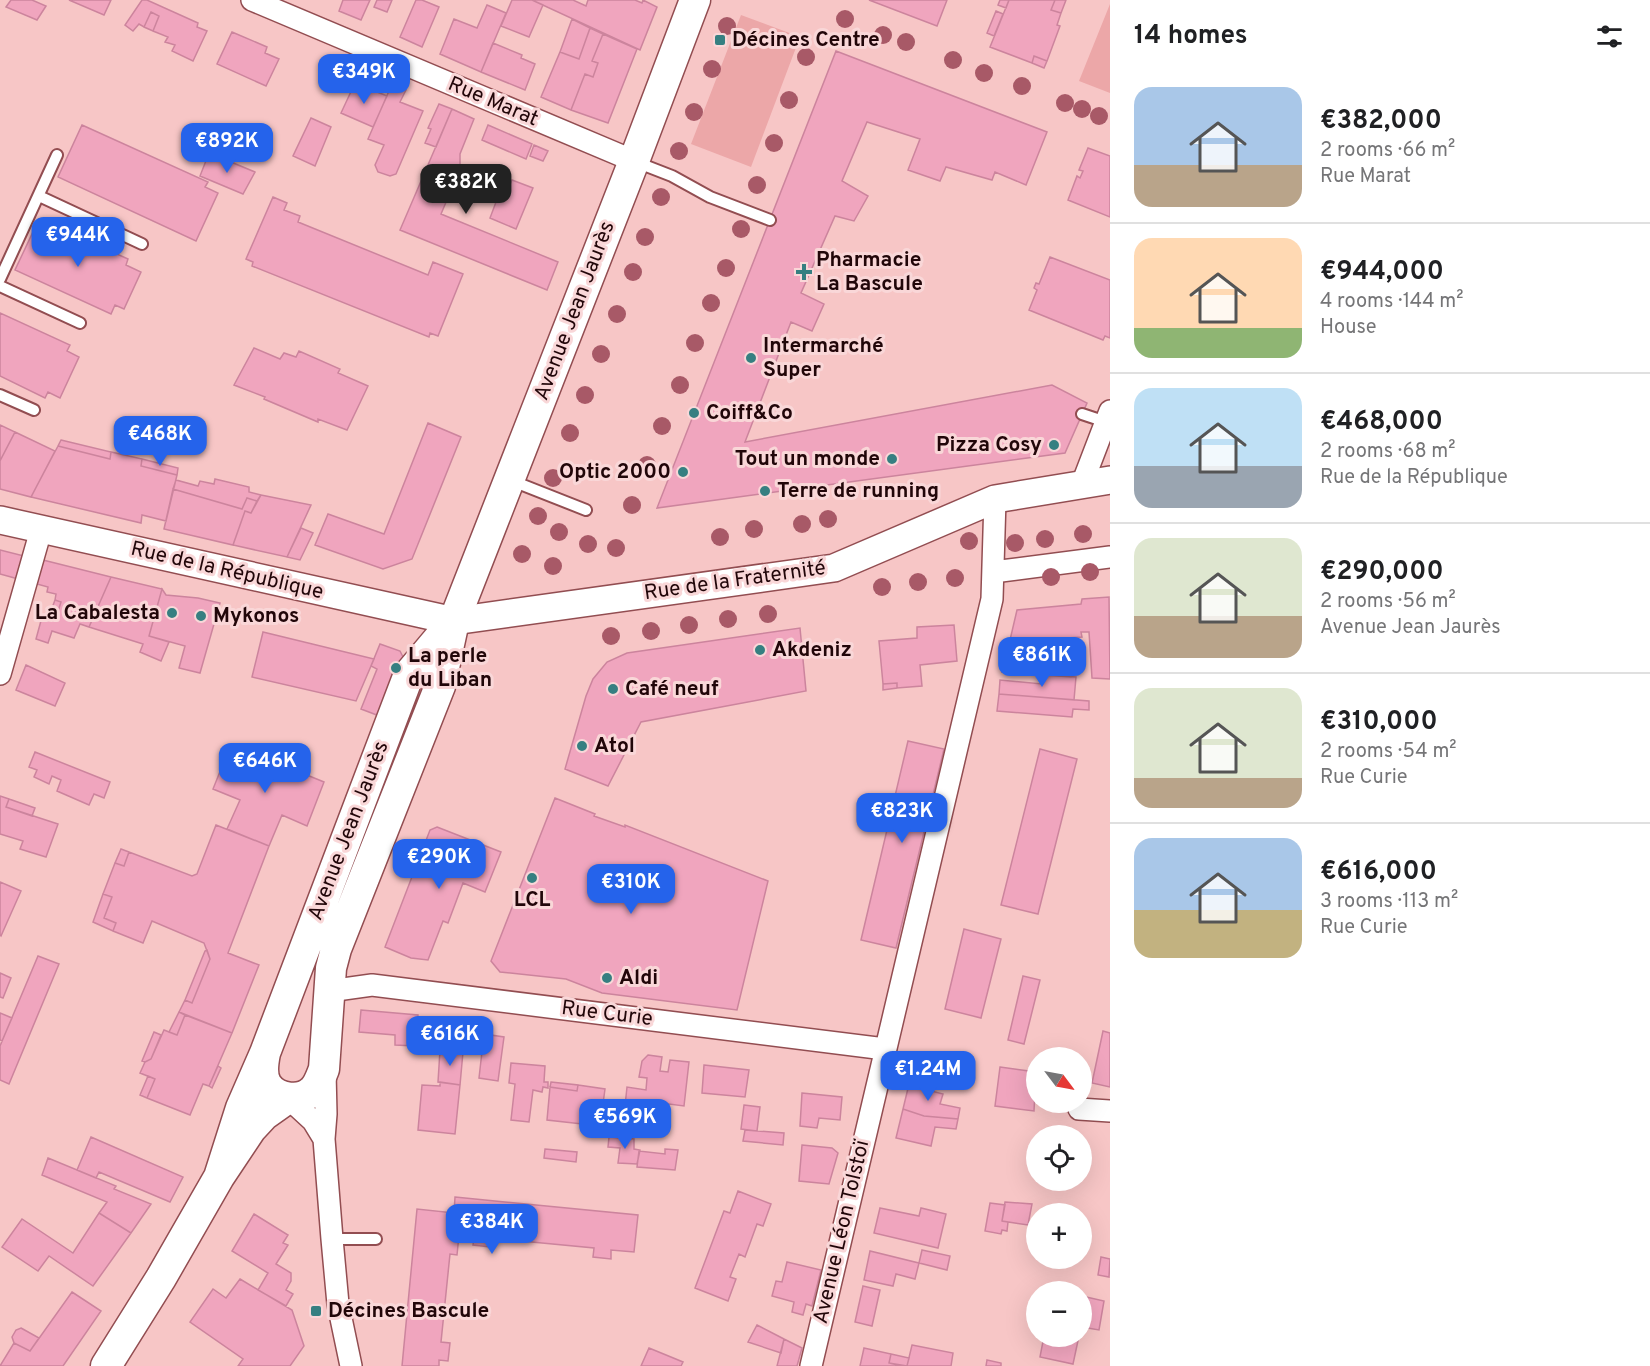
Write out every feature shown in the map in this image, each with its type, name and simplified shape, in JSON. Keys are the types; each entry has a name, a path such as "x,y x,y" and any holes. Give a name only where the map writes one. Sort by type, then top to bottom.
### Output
{"main road":[{"name":"Avenue Jean Jaurès","path":"265,1053 263,1071 267,1085 277,1095 299,1098 311,1092 319,1083 324,1069 331,968 336,950 440,686 454,621 695,0"},
{"name":"Avenue Jean Jaurès","path":"219,1177 241,1108 265,1053 409,674 454,621"},
{"name":"Avenue Jean Jaurès","path":"106,1366 161,1278 219,1177 251,1129 264,1115 288,1098"}],"street":[{"name":"Rue Marat","path":"252,0 634,161"},
{"path":"1082,484 1108,417"},
{"name":"Rue de la Fraternité","path":"454,621 834,568 995,499 1110,480"},
{"name":"Avenue Léon Tolstoï","path":"811,1366 992,599 995,499"},
{"name":"Rue de la République","path":"0,520 454,621"},
{"path":"0,674 41,530"},
{"path":"993,572 1110,557"},
{"name":"Rue Curie","path":"329,991 372,985 885,1049"},
{"path":"324,1069 326,1114 324,1138 332,1239 338,1304 351,1366"},
{"path":"288,1098 313,1121 324,1138"},
{"path":"1092,1110 1110,1111"}],"lane":[{"path":"0,279 57,155"},
{"path":"634,161 672,176 710,196 770,220"},
{"path":"39,196 142,244"},
{"path":"0,286 80,323"},
{"path":"0,395 34,410"},
{"path":"1082,414 1108,417"},
{"path":"510,480 586,510"},
{"path":"332,1239 376,1239"}],"shaded area":[{"path":"1110,4 1110,93 1079,81"},
{"path":"741,15 800,37 751,167 691,144"}],"building":[{"path":"11,0 32,0 46,6 37,20 6,7"},
{"path":"69,0 111,0 104,15"},
{"path":"142,0 147,0 198,23 197,27 207,31 193,61 172,51 175,45 165,42 168,37 153,31 159,16 151,12 144,27 139,24 133,31 125,25"},
{"path":"343,0 370,0 361,20 339,11"},
{"path":"377,0 392,0 387,12 374,7"},
{"path":"416,0 439,7 422,47 400,37"},
{"path":"512,0 532,0 543,5 529,37 501,26"},
{"path":"532,0 573,0 586,6 588,0 635,0 642,3 643,0 657,7 640,50"},
{"path":"869,0 947,0 937,26"},
{"path":"1000,0 1009,0 1006,8 998,5"},
{"path":"1009,0 1055,0 1051,10 1061,13 1057,25 1060,26 1047,61 1034,56 1032,63 990,47"},
{"path":"1055,0 1066,0 1061,13 1051,10"},
{"path":"487,5 506,13 481,72 440,54 454,19 477,28"},
{"path":"996,11 1003,14 994,36 987,33"},
{"path":"151,12 159,16 153,31 144,27"},
{"path":"572,19 590,28 579,59 560,52"},
{"path":"590,28 603,34 592,61 598,63 593,77 585,74 571,110 541,97 560,52 579,59"},
{"path":"232,32 267,47 265,53 279,59 266,86 217,64"},
{"path":"603,34 637,49 608,123 571,110 585,74 593,77 598,63 592,61"},
{"path":"493,43 522,55 521,58 535,64 525,90 481,72"},
{"path":"836,51 1047,132 1026,185 995,172 992,180 946,167 940,181 908,170 920,139 867,122 842,181 868,196 854,221 835,216 801,293 824,304 812,331 791,322 745,442 1052,385 1087,403 1065,453 657,508"},
{"path":"1034,56 1047,61 1044,68 1032,63"},
{"path":"355,83 387,96 373,127 341,113"},
{"path":"392,84 406,90 400,102 423,111 396,174 390,176 378,172 375,165 384,145 368,139"},
{"path":"439,104 452,109 436,147 425,143 431,129 428,128"},
{"path":"452,109 474,119 460,154 460,169 441,214 558,262 547,290 400,230"},
{"path":"311,118 331,127 315,166 293,156"},
{"path":"82,125 208,182 205,187 218,193 196,241 58,177"},
{"path":"488,125 532,144 526,159 482,140"},
{"path":"214,135 235,144 228,160 207,152"},
{"path":"534,145 548,151 543,161 530,156"},
{"path":"1088,148 1110,156 1110,217 1068,200 1077,176 1080,178 1083,171 1079,170"},
{"path":"209,153 255,172 243,194 200,176"},
{"path":"512,180 533,188 516,229 490,218 502,186 508,189"},
{"path":"273,197 287,203 284,210 300,216 298,222 428,275 433,262 463,274 438,336 430,333 429,337 252,266 253,262 246,259"},
{"path":"39,219 128,259 126,265 141,272 124,309 115,305 111,314 15,270"},
{"path":"1050,257 1110,280 1110,338 1105,336 1103,340 1029,310 1037,290 1034,288 1036,283 1039,284"},
{"path":"0,313 70,345 67,351 79,357 60,398 48,392 45,398 0,376"},
{"path":"254,348 280,359 284,353 296,357 299,351 340,369 338,373 368,386 347,430 318,419 318,422 234,385"},
{"path":"428,423 461,437 412,559 383,569 315,545 328,514 384,534"},
{"path":"0,425 15,432 0,461"},
{"path":"15,432 55,451 31,497 0,489 0,461"},
{"path":"61,440 111,452 110,459 58,446"},
{"path":"58,446 110,459 111,452 142,459 141,466 177,475 166,521 142,515 141,523 31,497"},
{"path":"142,459 178,468 177,475 141,466"},
{"path":"215,479 249,487 249,492 261,495 257,501 247,498 242,509 173,489 176,480 198,486 200,481 214,484"},
{"path":"173,489 242,509 247,498 257,501 251,513 245,511 233,545 164,529"},
{"path":"261,495 311,505 287,557 233,545 245,511 251,513"},
{"path":"301,528 313,533 300,560 287,557"},
{"path":"0,550 28,557 22,580 0,574"},
{"path":"43,560 111,577 89,627 80,624 74,638 52,631 48,643 36,639 42,617 55,621 61,602 55,600 56,594 47,592 48,587 37,584"},
{"path":"111,577 162,589 149,636 169,642 161,661 140,652 143,644 89,627"},
{"path":"162,589 166,595 220,603 200,673 179,668 185,646 149,636"},
{"path":"1109,597 1110,679 1092,678 1089,632 1081,632 1082,637 1068,638 1071,677 1002,672 1008,646 1035,653 1036,646 1010,640 1017,610 1081,604 1082,599"},
{"path":"55,600 61,602 55,621 48,619"},
{"path":"954,625 957,661 920,665 922,686 897,688 897,683 883,684 879,641 917,638 917,627"},
{"path":"800,628 806,691 641,722 608,786 565,769 586,696 593,679 607,662 627,653"},
{"path":"263,632 374,659 356,701 252,677"},
{"path":"380,644 400,651 405,661 382,717 361,709 377,669 371,666"},
{"path":"26,665 65,683 55,706 16,690"},
{"path":"1043,675 1076,677 1074,700 999,694 1000,680 1042,684"},
{"path":"897,683 897,688 883,690 883,684"},
{"path":"999,694 1089,701 1089,710 1073,709 1072,717 997,711"},
{"path":"908,741 944,749 896,948 861,940"},
{"path":"231,744 324,782 307,826 282,815 269,846 227,829 240,800 213,789"},
{"path":"1040,749 1077,759 1038,914 1001,905"},
{"path":"35,752 110,782 104,798 94,794 89,805 57,791 61,780 52,776 49,784 34,777 37,770 29,767"},
{"path":"0,796 9,799 6,807 58,824 46,857 20,849 23,841 0,834"},
{"path":"555,798 595,814 594,816 625,827 625,825 768,881 737,1010 602,993 566,979 500,972 491,961"},
{"path":"9,799 35,808 32,816 6,807"},
{"path":"216,825 269,846 228,953 259,965 232,1033 179,1012 185,1000 192,1003 210,959 204,943 152,921 143,943 113,931 116,923 104,918 112,897 103,894 115,863 124,866 129,852 192,876 197,874"},
{"path":"437,827 501,852 485,892 463,883 448,923 443,921 428,960 411,958 385,947 430,830"},
{"path":"121,849 129,852 124,866 115,863"},
{"path":"0,882 21,891 1,936 0,935"},
{"path":"103,894 112,897 104,918 116,923 113,931 93,922"},
{"path":"964,929 1001,939 981,1018 945,1009"},
{"path":"207,950 210,959 192,1003 185,1000"},
{"path":"38,956 59,964 9,1084 0,1080 0,1046"},
{"path":"0,973 11,978 3,998 0,997"},
{"path":"1023,976 1040,980 1024,1044 1008,1040"},
{"path":"361,1010 418,1015 415,1046 395,1045 395,1035 359,1032"},
{"path":"179,1012 185,1015 177,1035 169,1032"},
{"path":"0,1013 12,1018 2,1041 0,1040"},
{"path":"185,1015 232,1033 209,1086 203,1084 190,1115 147,1098 155,1079 140,1073 145,1062 151,1059 164,1030 177,1035"},
{"path":"1103,1031 1110,1033 1110,1087 1092,1083"},
{"path":"154,1032 161,1035 151,1059 142,1061"},
{"path":"484,1034 504,1037 498,1081 479,1078"},
{"path":"440,1050 463,1052 460,1085 438,1082"},
{"path":"648,1055 662,1057 660,1071 668,1072 670,1060 689,1062 684,1106 646,1101 642,1127 623,1125 627,1087 646,1090 647,1078 639,1077 642,1061"},
{"path":"511,1063 545,1066 544,1082 548,1082 548,1088 543,1087 542,1092 533,1090 529,1122 511,1120 515,1084 509,1083"},
{"path":"704,1065 749,1070 745,1097 702,1093"},
{"path":"218,1066 221,1068 212,1088 209,1086"},
{"path":"1000,1067 1026,1071 1026,1110 995,1106"},
{"path":"148,1076 155,1079 147,1098 140,1095"},
{"path":"910,1080 932,1085 931,1091 943,1094 940,1104 960,1108 958,1119 924,1116 903,1109"},
{"path":"440,1082 460,1085 455,1134 418,1130 422,1085 440,1086"},
{"path":"551,1082 578,1085 577,1091 550,1087"},
{"path":"578,1085 605,1089 600,1126 547,1120 550,1087 577,1091"},
{"path":"802,1093 842,1097 840,1120 819,1118 817,1128 800,1126"},
{"path":"646,1101 658,1103 654,1129 642,1127"},
{"path":"744,1105 760,1107 757,1131 741,1129"},
{"path":"903,1109 924,1116 958,1119 956,1129 935,1127 931,1146 896,1138"},
{"path":"745,1130 784,1133 783,1145 743,1141"},
{"path":"91,1137 183,1177 170,1202 99,1172 96,1178 77,1170"},
{"path":"609,1137 634,1139 634,1149 640,1150 637,1164 618,1163 620,1148 608,1147"},
{"path":"802,1145 832,1148 838,1153 829,1184 799,1181"},
{"path":"545,1149 577,1152 576,1162 544,1158"},
{"path":"665,1149 678,1150 675,1170 637,1167 639,1151 665,1154"},
{"path":"48,1158 116,1186 114,1189 151,1204 131,1233 99,1213 107,1202 42,1175"},
{"path":"738,1191 771,1204 763,1226 757,1224 745,1257 739,1254 730,1277 736,1279 728,1301 695,1288 724,1211 730,1213"},
{"path":"455,1197 638,1215 634,1252 611,1250 611,1259 593,1257 594,1248 491,1238 490,1247 473,1245 474,1237 459,1235 457,1255 450,1254 441,1342 450,1343 448,1361 439,1360 439,1366 402,1366 417,1209 454,1213"},
{"path":"1005,1202 1026,1204 1026,1225 1002,1221"},
{"path":"990,1203 1005,1205 1002,1221 1008,1222 1007,1231 1002,1230 1001,1234 985,1231"},
{"path":"880,1208 919,1216 921,1208 946,1214 938,1248 874,1233"},
{"path":"99,1213 131,1233 93,1286 49,1256 38,1271 2,1247 22,1219 73,1253"},
{"path":"254,1214 288,1235 283,1243 288,1245 276,1264 291,1273 291,1281 286,1290 293,1294 286,1306 258,1290 268,1273 232,1251"},
{"path":"922,1250 950,1256 947,1270 919,1263"},
{"path":"870,1251 919,1263 915,1279 896,1274 893,1286 864,1280"},
{"path":"1101,1257 1110,1259 1109,1277 1098,1275"},
{"path":"787,1262 821,1270 812,1306 806,1304 803,1315 792,1312 794,1302 772,1296 776,1281 782,1282"},
{"path":"240,1279 292,1310 304,1346 290,1366 238,1366 243,1359 190,1322 213,1289 226,1298"},
{"path":"863,1286 880,1290 872,1326 855,1322"},
{"path":"72,1292 101,1311 63,1366 0,1366 14,1343 30,1351"},
{"path":"1092,1298 1104,1301 1099,1330 1092,1329"},
{"path":"757,1325 784,1339 781,1353 748,1342"},
{"path":"21,1328 39,1338 30,1351 14,1343 12,1337 16,1330"},
{"path":"784,1339 802,1348 797,1366 777,1366"},
{"path":"912,1345 953,1353 951,1366 907,1366"},
{"path":"1042,1347 1077,1347 1073,1364 1040,1357"},
{"path":"649,1348 683,1362 681,1366 641,1366"},
{"path":"864,1348 891,1354 889,1363 902,1366 860,1366"},
{"path":"891,1354 909,1358 907,1366 889,1363"},
{"path":"987,1360 1001,1363 1001,1366 986,1366"}],"place":[{"name":"Décines Centre","path":"720,40"},
{"name":"Pharmacie La Bascule","path":"804,272"},
{"name":"Intermarché Super","path":"751,358"},
{"name":"Coiff&Co","path":"694,413"},
{"name":"Pizza Cosy","path":"1054,445"},
{"name":"Tout un monde","path":"892,459"},
{"name":"Optic 2000","path":"683,472"},
{"name":"Terre de running","path":"765,491"},
{"name":"La Cabalesta","path":"172,613"},
{"name":"Mykonos","path":"201,616"},
{"name":"Akdeniz","path":"760,650"},
{"name":"La perle du Liban","path":"396,668"},
{"name":"Café neuf","path":"613,689"},
{"name":"Atol","path":"582,746"},
{"name":"LCL","path":"532,878"},
{"name":"Aldi","path":"607,978"},
{"name":"Décines Bascule","path":"316,1311"}]}
